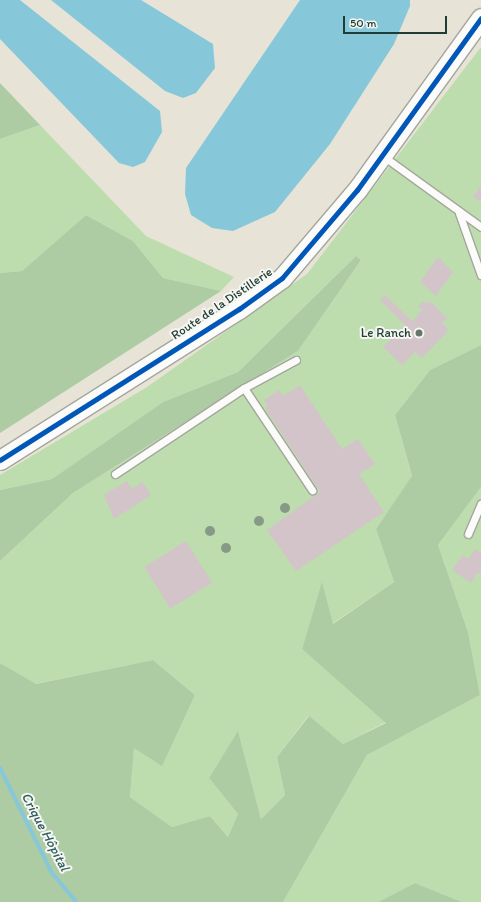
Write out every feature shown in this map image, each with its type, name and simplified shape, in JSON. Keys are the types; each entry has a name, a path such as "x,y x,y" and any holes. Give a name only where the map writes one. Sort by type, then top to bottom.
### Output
{"street":[{"name":"Route de la Distillerie","path":"0,460 239,309 282,278 319,238 382,155 481,18"}],"lane":[{"path":"382,155 459,213 481,227"},
{"path":"459,213 481,275"},
{"path":"115,474 244,388 296,360"},
{"path":"244,388 312,490"},
{"path":"468,534 481,504"}],"green space":[{"path":"481,47 481,345 430,370 395,415 412,477 376,529 394,582 332,624 322,584 302,649 386,722 343,744 308,716 277,757 285,795 261,819 238,732 209,778 238,814 228,837 210,816 172,827 130,797 134,747 162,765 195,695 153,660 35,684 0,663 0,561 73,493 298,351 361,260 356,256 238,372 163,402 52,479 0,490 0,475 147,387 307,274"},
{"path":"0,83 40,125 0,139"},
{"path":"40,125 146,236 234,277 221,291 163,278 133,241 86,215 22,271 0,273 0,139"},
{"path":"86,215 133,241 163,278 221,291 0,433 0,273 22,271"},
{"path":"356,256 361,260 298,351 73,493 0,561 0,490 52,479 163,402 238,372"},
{"path":"481,345 481,487 438,545 468,632 480,695 367,755 283,902 0,902 0,663 36,684 153,660 195,695 162,766 134,748 130,797 172,827 210,816 228,837 238,814 209,778 238,731 261,819 285,795 277,757 309,716 343,744 386,723 302,649 322,582 333,624 394,582 376,529 412,476 395,415 430,370"},
{"path":"481,487 481,902 462,902 415,883 378,902 283,902 367,755 480,695 468,632 438,545"},
{"path":"415,883 462,902 378,902"}],"water":[{"path":"0,0 20,0 160,111 162,132 145,162 133,167 119,163 0,39"},
{"path":"51,0 141,0 213,44 215,68 196,93 183,98 165,91"},
{"path":"300,0 410,0 410,6 394,44 330,144 275,212 233,231 212,228 191,215 185,194 186,168"}],"building":[{"path":"481,187 481,202 473,197"},
{"path":"438,257 453,272 436,296 420,282"},
{"path":"385,295 412,321 422,310 418,306 424,301 427,304 430,301 447,318 442,323 449,330 422,358 415,352 402,365 383,347 405,325 380,300"},
{"path":"300,385 342,449 358,439 375,464 359,474 384,512 296,571 267,530 320,492 265,408 268,406 264,400 279,390 283,396"},
{"path":"127,481 132,489 142,482 151,495 114,519 104,495"},
{"path":"186,541 212,583 170,609 144,567"},
{"path":"475,549 481,553 481,574 478,572 471,583 452,570 463,555 468,559"}],"waterway":[{"name":"Crique Hôpital","path":"0,768 52,873 76,902"}],"cycle path":[{"path":"0,460 239,309 282,278 357,190 481,18"}],"place":[{"name":"Le Ranch","path":"419,333"}]}
